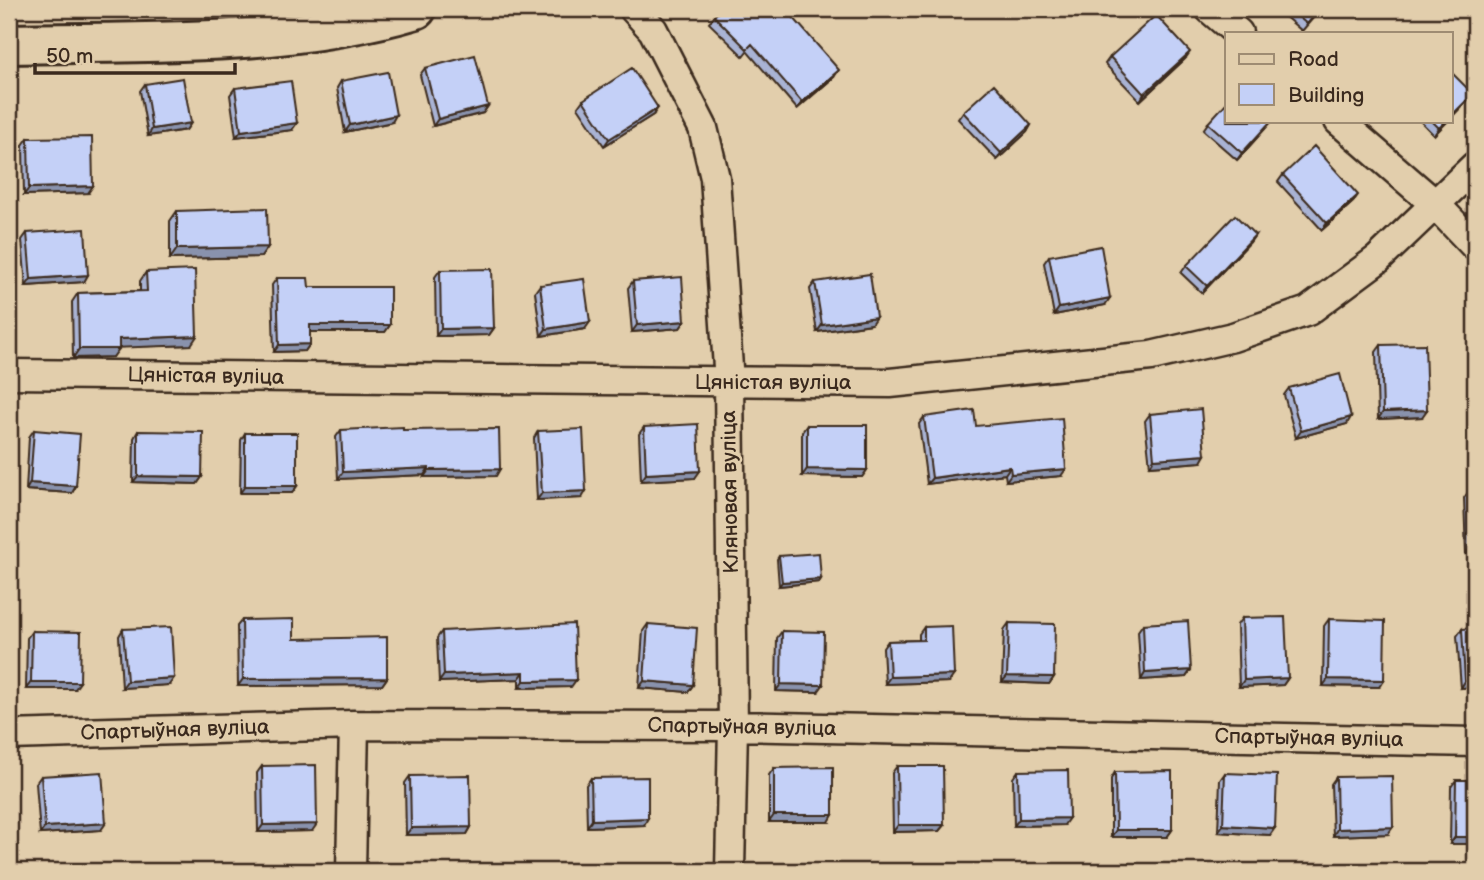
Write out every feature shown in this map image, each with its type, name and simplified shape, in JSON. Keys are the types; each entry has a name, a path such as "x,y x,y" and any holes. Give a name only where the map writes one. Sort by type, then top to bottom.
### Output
{"street":[{"path":"9,44 266,37 323,31 416,9"},
{"name":"Кляновая вуліца","path":"634,9 653,30 703,128 715,178 729,382 733,726 730,871"},
{"path":"1210,9 1237,32"},
{"path":"1340,122 1436,205 1475,246"},
{"name":"Цяністая вуліца","path":"9,374 890,383 1151,356 1233,337 1308,311 1378,259 1475,166"},
{"path":"351,871 354,725"},
{"name":"Спартыўная вуліца","path":"9,735 354,725 733,726 1475,742"}],"building":[{"path":"721,9 786,9 839,70 802,102 752,44 747,49 714,16"},
{"path":"1289,9 1320,9 1307,24"},
{"path":"1156,15 1190,52 1144,94 1110,57"},
{"path":"475,55 488,106 438,119 425,68"},
{"path":"632,68 658,108 609,139 583,100"},
{"path":"388,72 396,115 350,125 341,81"},
{"path":"1452,73 1473,94 1452,115"},
{"path":"183,78 191,123 152,129 145,84"},
{"path":"291,81 297,123 241,131 235,88"},
{"path":"994,84 1031,125 1001,153 963,112"},
{"path":"1225,104 1225,122 1270,122 1242,153 1208,123"},
{"path":"1433,122 1445,122 1439,128"},
{"path":"92,137 93,186 29,188 28,138"},
{"path":"1314,146 1358,195 1327,223 1283,175"},
{"path":"267,208 268,247 177,249 177,211"},
{"path":"1235,215 1255,235 1207,286 1186,266"},
{"path":"85,229 88,275 31,279 27,233"},
{"path":"1101,246 1110,298 1059,308 1049,256"},
{"path":"492,269 494,328 441,329 440,270"},
{"path":"195,270 197,336 119,339 119,349 79,349 78,293 147,291 146,272"},
{"path":"870,274 876,317 822,325 815,282"},
{"path":"682,277 685,321 637,325 633,281"},
{"path":"277,278 308,278 309,287 390,287 390,325 310,325 310,344 279,345"},
{"path":"584,279 590,322 546,329 540,285"},
{"path":"1425,344 1427,410 1383,412 1381,345"},
{"path":"1340,374 1351,417 1301,431 1289,388"},
{"path":"1201,409 1205,455 1154,459 1150,414"},
{"path":"974,410 976,426 1062,418 1066,469 1011,474 1010,467 932,478 924,417"},
{"path":"698,424 700,471 646,474 644,427"},
{"path":"807,425 867,425 867,470 807,469"},
{"path":"403,427 403,430 499,429 500,469 429,468 343,472 341,430"},
{"path":"583,429 586,491 542,493 538,431"},
{"path":"34,430 80,434 76,486 30,483"},
{"path":"138,431 203,432 202,477 138,476"},
{"path":"245,433 297,433 297,486 245,486"},
{"path":"1469,491 1475,491 1475,547 1471,547"},
{"path":"819,553 821,579 782,582 779,556"},
{"path":"1285,617 1288,678 1244,680 1242,618"},
{"path":"294,619 294,639 387,637 387,678 243,679 242,620"},
{"path":"1329,619 1385,621 1384,680 1328,679"},
{"path":"1188,621 1191,670 1145,673 1143,624"},
{"path":"1009,623 1055,624 1054,677 1007,676"},
{"path":"574,624 576,680 524,681 524,672 444,675 442,631"},
{"path":"648,624 697,628 693,685 644,681"},
{"path":"952,626 954,675 890,677 888,641 924,640 924,627"},
{"path":"171,627 174,678 127,681 123,629"},
{"path":"1475,628 1475,681 1465,681 1462,629"},
{"path":"32,631 81,632 80,682 31,682"},
{"path":"782,631 824,632 823,685 781,684"},
{"path":"316,765 317,824 263,825 262,766"},
{"path":"897,766 943,766 944,825 898,825"},
{"path":"833,767 833,815 774,815 774,768"},
{"path":"1068,770 1069,818 1019,819 1018,771"},
{"path":"1172,771 1172,830 1116,830 1115,772"},
{"path":"102,772 106,823 45,827 41,776"},
{"path":"1225,773 1277,775 1275,828 1223,825"},
{"path":"470,775 471,827 411,828 410,776"},
{"path":"1392,776 1393,827 1337,829 1336,777"},
{"path":"648,777 648,818 592,820 591,778"},
{"path":"1456,780 1475,780 1475,837 1455,837"}]}
